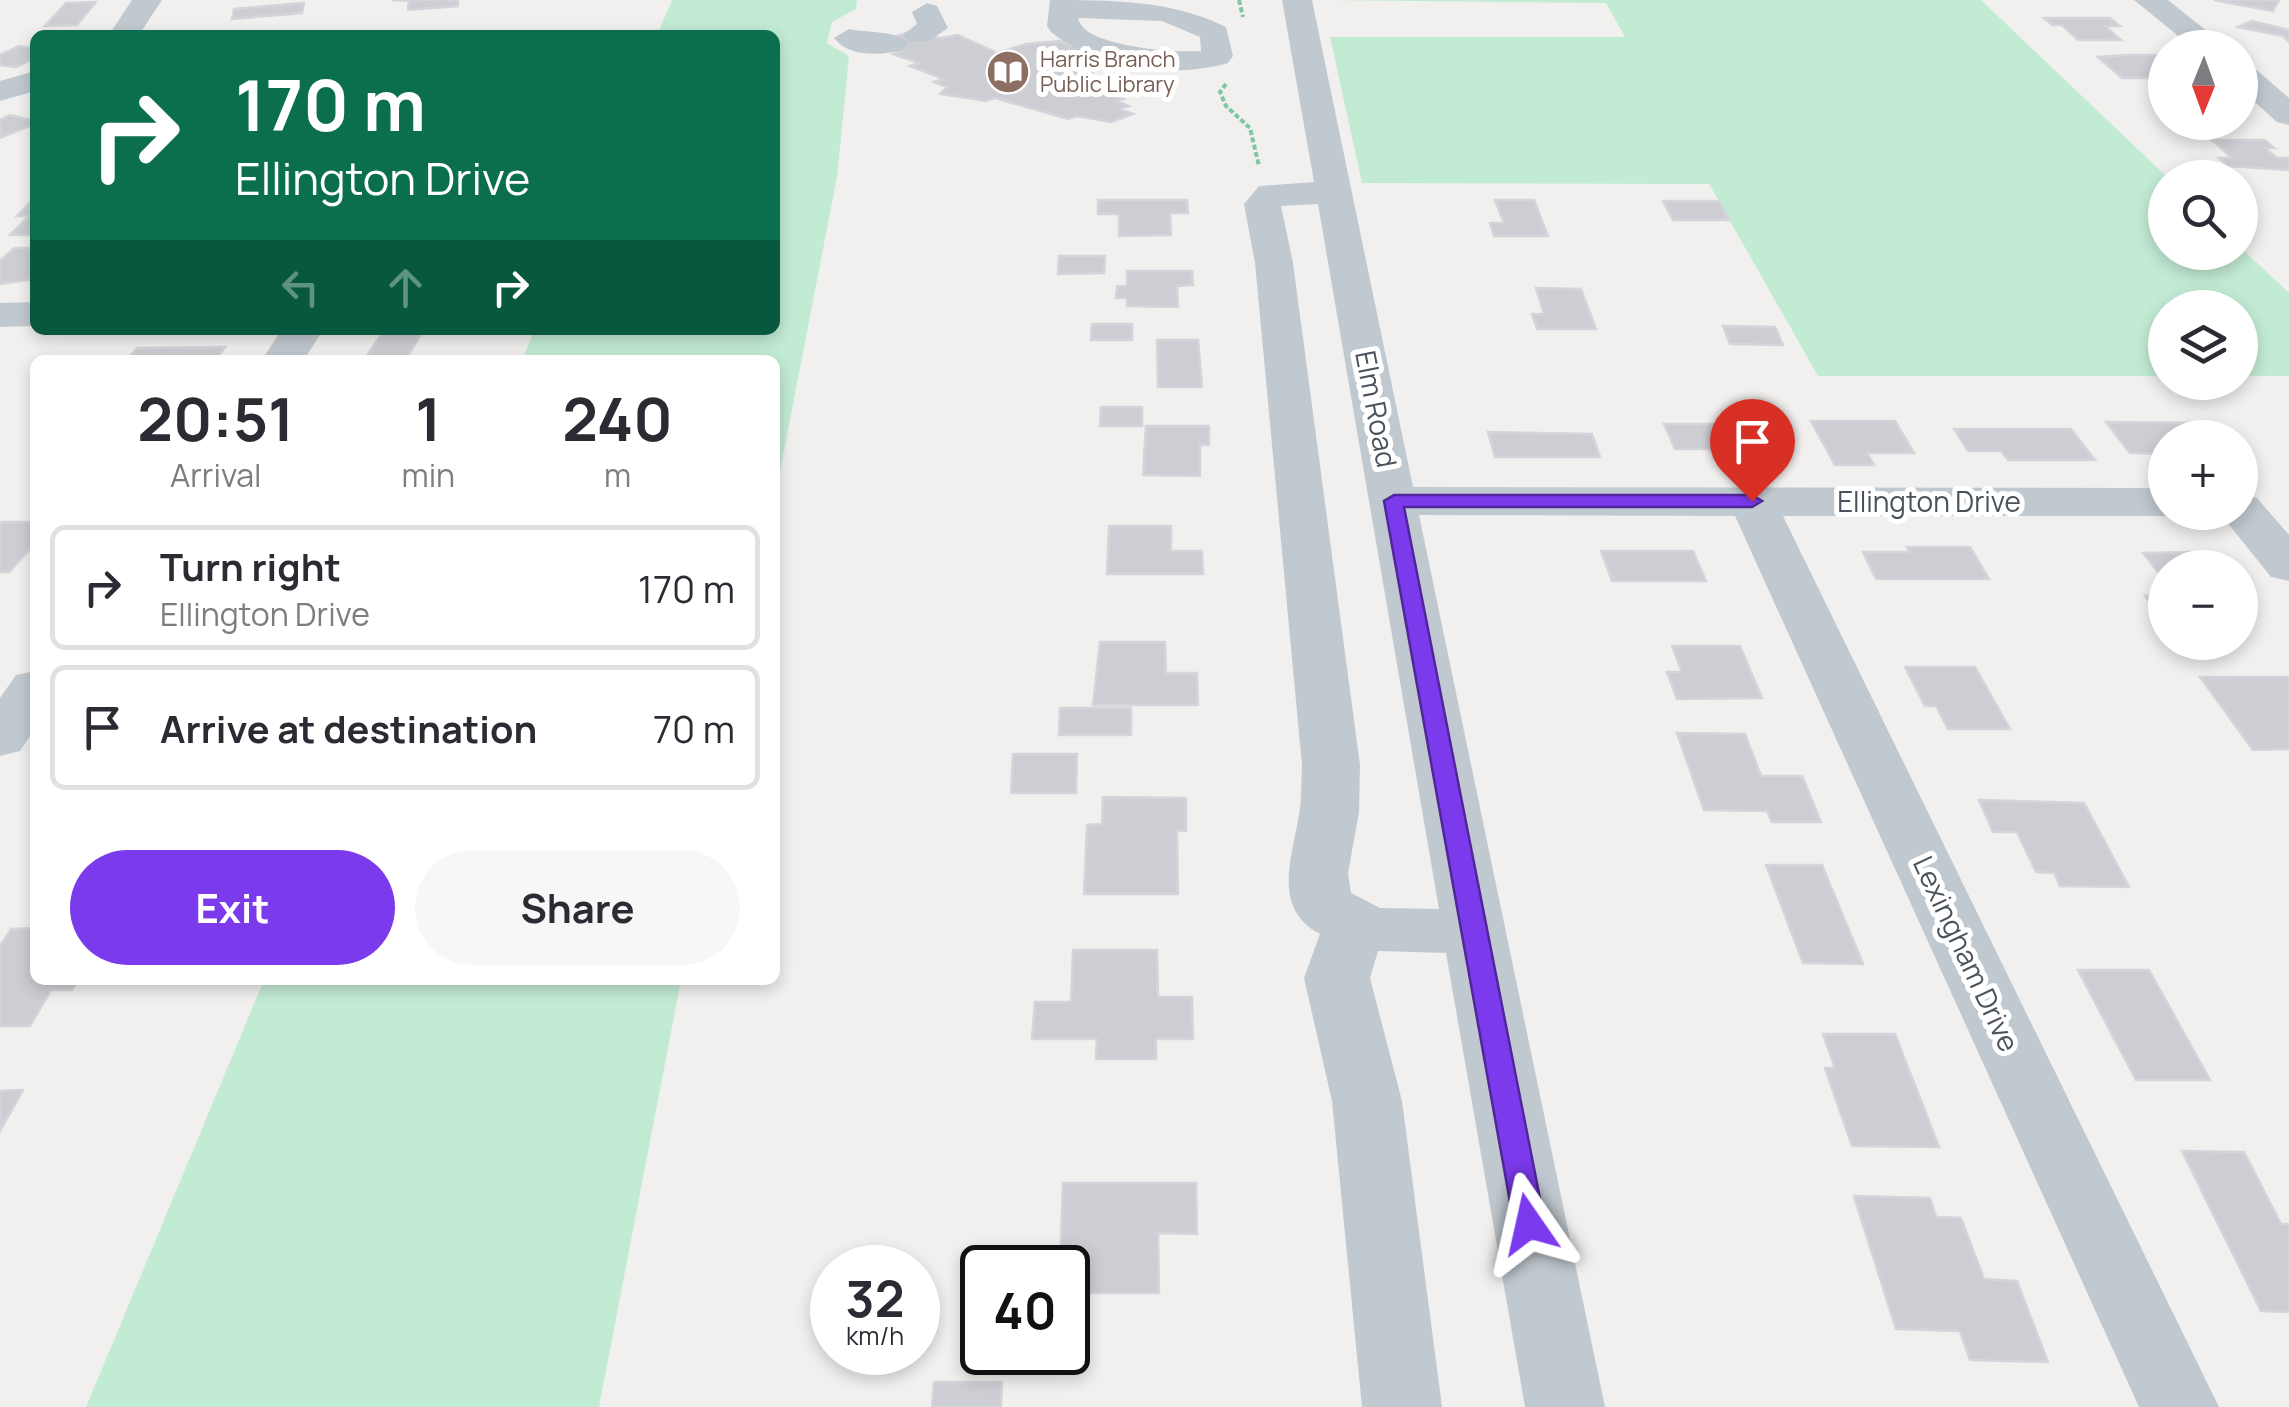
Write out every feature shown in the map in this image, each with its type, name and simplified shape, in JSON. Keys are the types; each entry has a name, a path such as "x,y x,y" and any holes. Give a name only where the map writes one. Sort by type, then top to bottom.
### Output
{"street":[{"path":"128,30 149,0"},
{"name":"Elm Road","path":"1297,0 1565,1407"},
{"path":"2149,0 2190,30"},
{"path":"849,38 870,45 913,30"},
{"path":"0,91 30,82"},
{"path":"2258,87 2289,114"},
{"path":"1335,193 1267,196 1262,204 1274,263 1331,765 1330,811 1317,880 1320,898 1335,914 1361,930 1472,930"},
{"path":"0,315 30,314"},
{"name":"Ellington Drive","path":"1394,501 2148,502"},
{"name":"Lexingham Drive","path":"1752,501 2180,1407"},
{"path":"2258,504 2289,503"},
{"path":"2258,527 2289,566"},
{"path":"0,739 30,694"},
{"path":"1361,930 1343,949 1338,978 1367,1101 1402,1407"}],"path":[{"path":"1239,0 1243,19"},
{"path":"1230,80 1220,92 1226,106 1250,128 1267,196"}],"green space":[{"path":"672,0 857,0 856,9 832,22 827,43 849,56 837,177 780,471 780,355 524,355 532,335 780,335 780,30 659,30"},
{"path":"1321,0 1981,0 2149,160 2148,270 2258,270 2258,264 2289,293 2289,376 2258,376 2258,290 2148,290 2148,376 1818,376 1709,184 1362,183 1330,37 1625,37 1606,3"},
{"path":"262,985 680,985 599,1407 86,1407"}],"building":[{"path":"392,0 458,0 458,6 408,10 409,1"},
{"path":"2214,0 2279,0 2273,11"},
{"path":"96,2 77,25 45,26 66,3"},
{"path":"304,3 302,13 232,19 234,9"},
{"path":"2044,18 2110,18 2120,26 2105,26 2121,40 2078,40 2062,25 2052,25"},
{"path":"2252,21 2289,30 2289,42 2283,36 2238,27"},
{"name":"Harris Branch Public Library","path":"909,32 941,38 958,35 997,53 1026,44 1060,41 1113,58 1104,62 1113,65 1070,79 1124,99 1117,101 1129,106 1120,109 1133,114 1111,122 1077,116 1068,119 995,98 986,101 940,94 947,87 934,82 944,79 910,66 919,63 893,54 902,51 884,40"},
{"path":"19,46 30,47 30,60 16,67 0,65 0,55"},
{"path":"2148,55 2148,78 2122,78 2098,57"},
{"path":"10,115 30,120 30,126 0,138 0,120"},
{"path":"2212,140 2265,140 2274,148 2265,148 2277,158 2289,158 2289,170 2258,168 2258,160 2219,158 2232,158"},
{"path":"1098,200 1187,200 1188,213 1170,213 1171,235 1119,236 1119,214 1098,214"},
{"path":"1495,200 1534,200 1548,236 1494,236 1490,223 1504,223"},
{"path":"1663,201 1719,201 1729,220 1673,220"},
{"path":"30,203 30,235 10,235 29,216 17,216"},
{"path":"14,248 30,248 30,280 0,284 0,261"},
{"path":"1059,256 1105,256 1104,273 1058,274"},
{"path":"1127,271 1192,271 1193,285 1177,286 1178,307 1127,306 1127,298 1116,298 1117,286 1127,286"},
{"path":"1536,288 1581,289 1596,329 1537,329 1532,314 1544,314"},
{"path":"1092,324 1132,324 1132,340 1091,340"},
{"path":"1723,326 1775,327 1783,345 1730,344"},
{"path":"381,335 421,335 408,355 367,355"},
{"path":"1157,340 1198,340 1202,387 1158,387"},
{"path":"225,347 219,355 131,355 137,348"},
{"path":"1101,407 1142,407 1142,426 1100,426"},
{"path":"1811,421 1895,421 1914,453 1867,453 1874,465 1835,465"},
{"path":"2106,422 2148,422 2148,454 2130,453"},
{"path":"1664,424 1744,424 1757,449 1675,449"},
{"path":"1146,426 1209,426 1209,445 1200,445 1200,476 1143,475"},
{"path":"1954,429 2071,429 2095,460 2008,460 2001,451 1968,451"},
{"path":"1488,432 1592,434 1600,457 1495,457"},
{"path":"0,522 30,522 30,549 9,572 0,572"},
{"path":"1109,526 1171,526 1171,551 1202,551 1203,574 1107,574"},
{"path":"1907,547 1970,547 1989,579 1876,579 1863,552 1910,552"},
{"path":"1601,551 1693,551 1706,581 1612,581"},
{"path":"1100,642 1165,642 1166,673 1197,673 1198,705 1093,705"},
{"path":"1672,646 1740,646 1762,698 1677,699 1667,672 1682,672"},
{"path":"1905,667 1975,667 2010,729 1948,729 1936,706 1925,706"},
{"path":"2200,677 2289,677 2289,749 2253,750"},
{"path":"1060,708 1131,708 1131,735 1059,735"},
{"path":"1677,733 1745,734 1761,776 1802,776 1821,822 1772,822 1767,811 1704,810"},
{"path":"1013,754 1077,754 1076,793 1011,793"},
{"path":"1103,797 1186,798 1186,831 1177,831 1178,894 1084,894 1087,825 1102,824"},
{"path":"1979,800 2084,803 2129,887 2060,886 2054,873 2036,872 2017,832 1993,832"},
{"path":"1766,865 1822,865 1863,964 1803,963"},
{"path":"30,928 30,985 75,985 72,990 51,990 30,1026 0,1026 0,946 11,929"},
{"path":"1073,950 1157,950 1158,997 1192,997 1193,1039 1156,1039 1156,1059 1096,1059 1097,1039 1032,1039 1035,1002 1071,1002"},
{"path":"2078,970 2149,970 2210,1080 2136,1080"},
{"path":"1823,1034 1895,1034 1939,1147 1852,1146 1825,1068 1835,1068"},
{"path":"23,1090 0,1131 0,1091"},
{"path":"2182,1151 2244,1152 2281,1224 2289,1224 2289,1312 2261,1311"},
{"path":"1063,1183 1196,1183 1197,1234 1158,1233 1159,1293 1090,1293 1090,1245 1061,1245"},
{"path":"1854,1196 1930,1198 1936,1217 1961,1218 1984,1279 2017,1281 2048,1362 1970,1360 1960,1331 1896,1329"},
{"path":"934,1382 1002,1382 1001,1407 932,1407"}],"place":[{"name":"Harris Branch Public Library","path":"1008,72"}],"route":[{"path":"1529,1224 1394,501 1752,501"}]}
